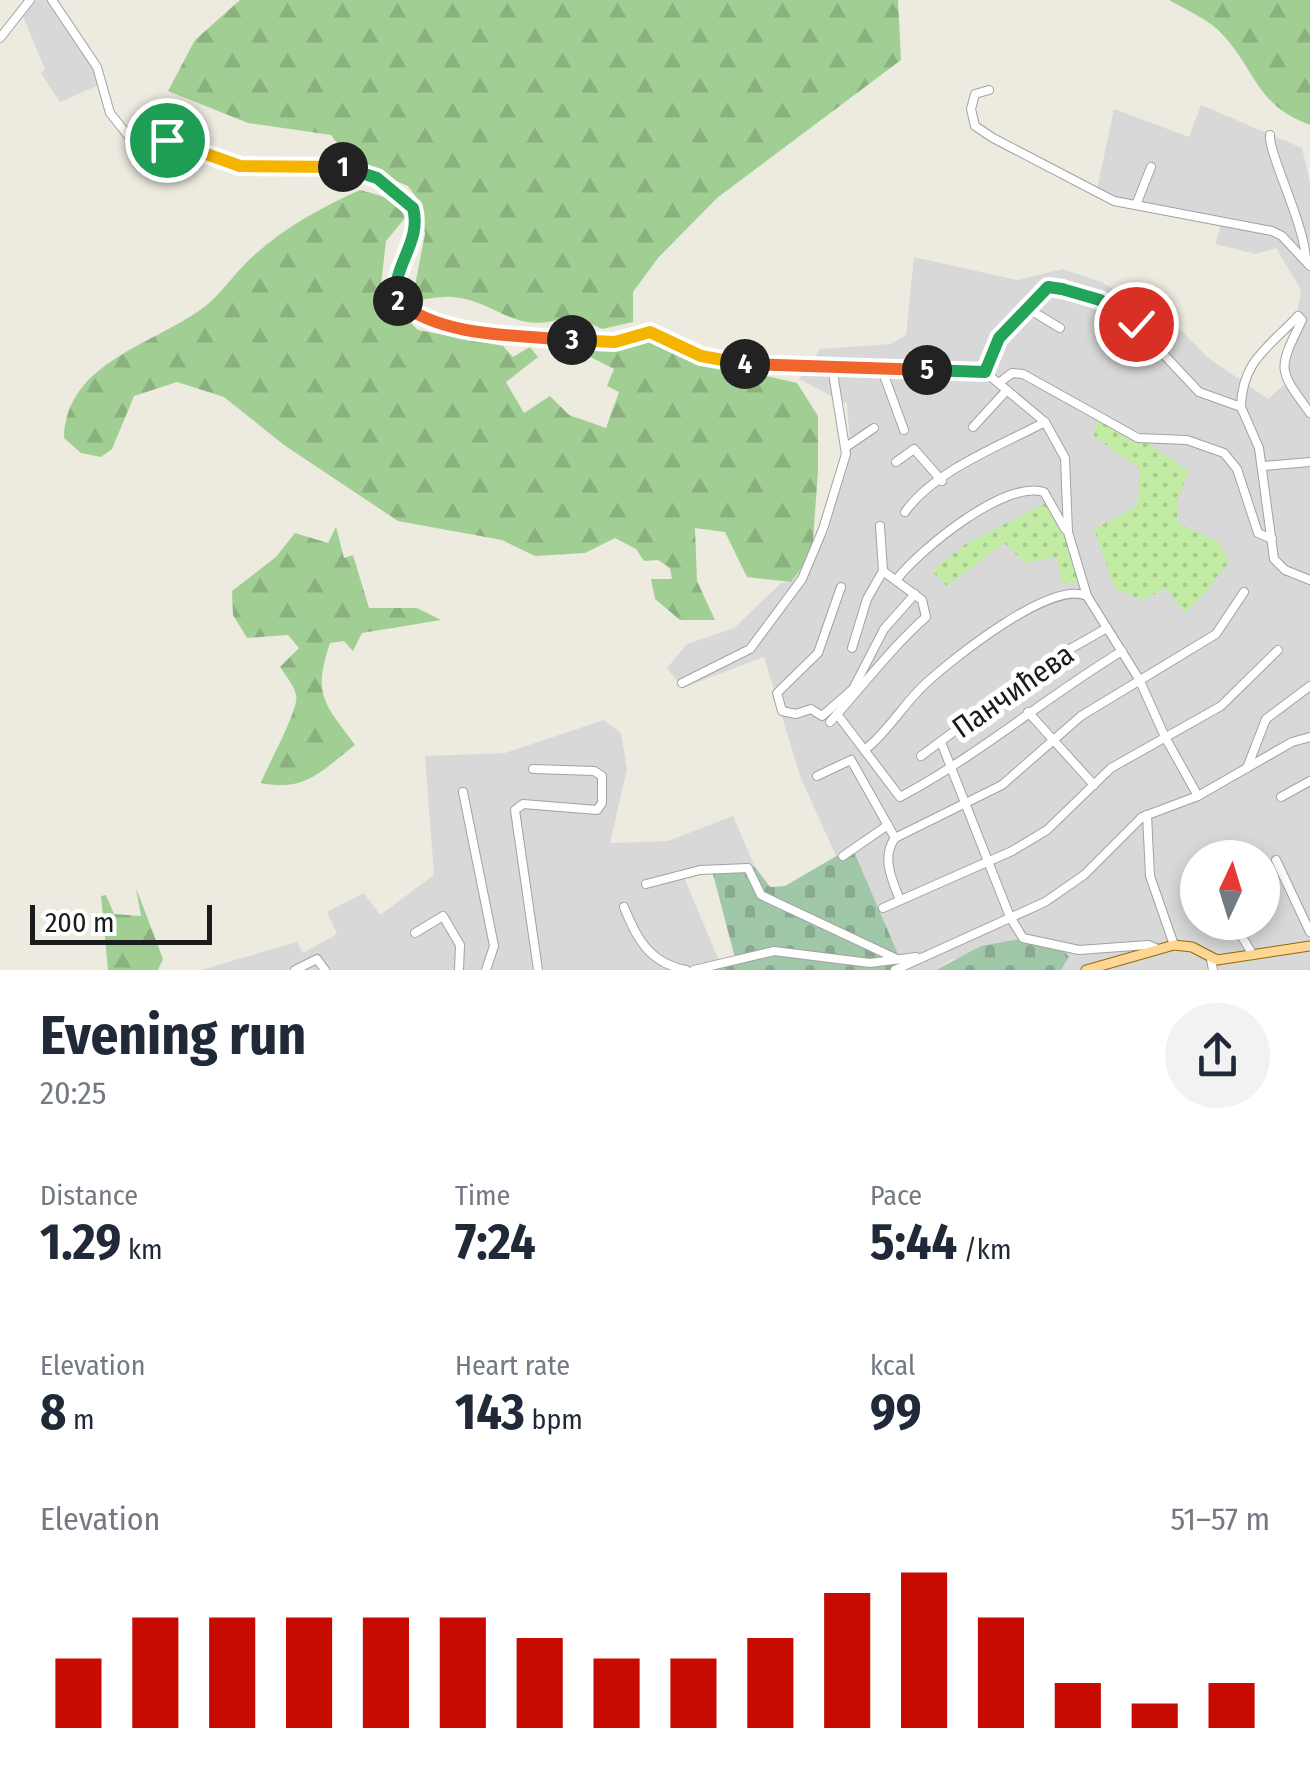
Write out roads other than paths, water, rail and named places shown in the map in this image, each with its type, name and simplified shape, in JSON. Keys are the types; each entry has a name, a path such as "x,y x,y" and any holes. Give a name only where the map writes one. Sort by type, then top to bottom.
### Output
{"main road":[{"path":"1086,970 1174,945 1192,946 1212,964 1310,946"}],"street":[{"path":"0,38 30,0"},
{"path":"52,0 97,68 110,113 130,138 175,140 240,166 338,165 377,178 407,200 416,229 396,294 408,310 473,330 599,343 650,332 701,356 882,370 985,372 1045,422 1065,458 1068,532"},
{"path":"989,90 979,91 972,99 978,130 1096,194 1272,231 1309,263"},
{"path":"1270,135 1270,150 1296,206 1309,263"},
{"path":"1136,205 1151,167"},
{"path":"985,372 999,338 1048,287 1055,287 1122,310 1199,392 1241,408"},
{"path":"1027,308 1060,328"},
{"path":"1310,414 1282,377 1281,367 1302,320 1298,316 1250,366 1242,384 1241,408 1263,466 1277,566 1310,580"},
{"path":"682,683 750,649 802,579 824,530 846,447 832,367"},
{"path":"882,370 904,430"},
{"path":"999,383 1012,374 1023,374 1138,438 1187,440 1212,447 1232,460 1258,533 1272,540"},
{"path":"973,427 1007,390"},
{"path":"904,512 942,481 1045,422"},
{"path":"846,447 874,428"},
{"path":"896,462 914,449 942,481"},
{"path":"1263,466 1305,463"},
{"path":"897,578 919,552 956,526 999,502 1036,490 1044,492 1068,532 1088,596 1139,679 1165,738 1198,796"},
{"path":"852,648 872,588 883,571 880,526"},
{"path":"830,722 857,696 893,648 926,617 925,606 915,594 883,571"},
{"path":"841,587 818,652 777,694 775,700 782,711 796,714 811,709 822,716 853,689 884,629 915,594"},
{"path":"867,748 922,687 1030,607 1073,592 1088,596"},
{"path":"900,900 890,874 889,848 895,838 1002,784 1051,740 1139,679 1216,634 1244,592"},
{"name":"Панчићева","path":"922,756 1048,662 1107,628"},
{"path":"882,908 990,861 1047,830 1110,768 1221,706 1278,650"},
{"path":"837,714 884,770 900,797 954,769 1028,712 1122,651"},
{"path":"1248,768 1266,719 1310,686"},
{"path":"1028,712 1094,785"},
{"path":"895,970 1046,902 1078,880 1147,815 1198,796 1310,738"},
{"path":"942,742 1010,917 1027,939 1075,950 1148,944 1158,950"},
{"path":"817,776 851,760 895,838"},
{"path":"533,770 594,770 602,776 602,803 597,810 523,804 515,810 538,970"},
{"path":"1281,797 1310,781"},
{"path":"463,792 494,946 486,970"},
{"path":"1147,815 1150,876 1174,945"},
{"path":"842,856 888,825"},
{"path":"646,884 700,870 748,868 761,895 897,959"},
{"path":"1280,868 1310,932"},
{"path":"624,907 642,946 663,964 686,970"},
{"path":"415,933 439,916 445,918 460,945 459,970"},
{"path":"1244,940 1253,954"},
{"path":"694,970 774,951 870,963 918,957"},
{"path":"296,970 314,959 325,970"}]}
